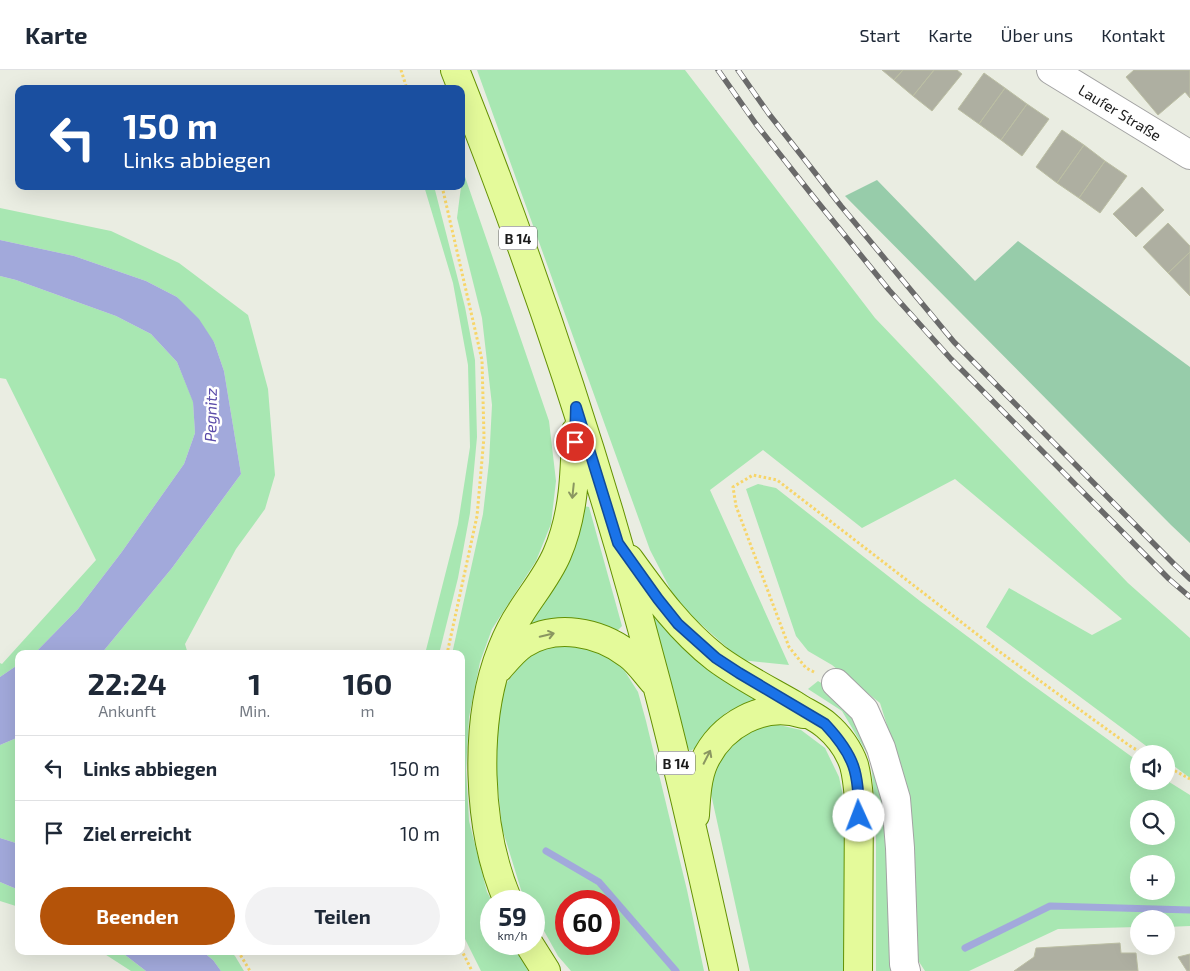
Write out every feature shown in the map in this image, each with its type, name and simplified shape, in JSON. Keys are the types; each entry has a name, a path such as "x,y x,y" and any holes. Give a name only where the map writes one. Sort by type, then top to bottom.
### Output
{"main road":[{"name":"B 14","path":"455,70 461,85"},
{"name":"B 14","path":"465,95 530,269 576,407 618,543 657,686 695,839 724,971"},
{"path":"504,890 490,842 482,786 482,757 488,701 501,650 510,630 557,555 566,530 572,504 576,407"},
{"path":"618,543 658,599 678,624 696,641 716,658 739,673 825,724 845,747 854,764 859,799 858,971"},
{"path":"494,673 518,648 535,638 567,632 584,633 600,638 629,655 657,686"},
{"path":"695,839 696,810 703,763 712,746 725,732 740,721 758,713 776,710 796,712 814,718"},
{"path":"536,955 546,971"}],"street":[{"name":"Laufer Straße","path":"1052,70 1190,155"},
{"path":"836,683 864,710 881,748 896,799 900,848 904,964 906,971"}],"path":[{"path":"401,70 407,85"},
{"path":"443,190 482,360 484,437 477,516 448,650"},
{"path":"836,683 806,668 789,647 736,506 733,487 754,474 777,480 1000,652 1130,746"},
{"path":"1175,771 1190,779"},
{"path":"240,955 250,971"},
{"path":"464,955 472,971"}],"green space":[{"path":"477,70 685,70 875,318 1128,583 1190,638 1190,778 1175,767 1175,745 1145,745 986,627 1009,588 1092,635 1122,619 955,479 862,528 763,450 710,490 789,665 741,660 678,604 650,550"},
{"path":"465,177 549,421 556,481 551,524 536,561 492,629 480,662 469,717 466,770 469,821 486,890 480,890 480,955 520,955 528,971 481,971 465,939 465,650 453,650 483,514 489,462 492,405 482,318 457,218 461,190 465,190"},
{"path":"877,180 975,281 1018,241 1190,367 1190,543 845,196"},
{"path":"425,190 435,190 465,307 475,360 477,437 470,513 458,578 440,650 426,650 458,524 470,447 468,365 453,283"},
{"path":"0,208 111,231 179,263 248,315 268,389 275,475 265,509 236,549 185,644 187,650 104,650 172,568 241,474 224,371 214,342 177,297 146,281 74,256 0,240"},
{"path":"0,276 116,316 151,334 177,362 193,401 195,433 184,464 121,553 78,609 38,650 15,650 15,667 0,677 0,663 2,664 96,560 6,379 0,378"},
{"path":"758,484 776,488 920,601 1130,755 1130,790 1175,790 1175,786 1190,795 1190,926 1175,927 1175,910 1130,910 1130,927 1058,929 969,971 925,971 910,948 907,789 880,703 832,665 808,651 796,636 746,489"},
{"path":"583,506 589,507 622,626 616,632 526,629"},
{"path":"651,616 661,616 764,699 727,712 707,732 697,747 690,751 683,740"},
{"path":"568,640 595,646 619,662 638,692 687,890 704,971 571,971 558,956 620,955 620,890 555,890 555,951 545,933 545,890 521,890 502,828 495,759 499,713 505,685 521,664 539,650"},
{"path":"818,681 844,697 878,752 898,971 876,971 876,824 871,760 842,711 808,689"},
{"path":"779,725 801,730 825,748 839,777 845,805 846,971 750,971 711,794 712,768 719,752 754,726"},
{"path":"15,739 15,843 0,838 0,745"},
{"path":"0,882 15,888 15,906 0,901"},
{"path":"106,955 125,955 146,971 131,971"},
{"path":"207,955 234,955 244,971 221,971"}],"water":[{"name":"Pegnitz","path":"0,240 74,256 146,281 177,297 199,319 214,342 224,371 241,474 172,568 104,650 38,650 78,609 121,553 184,464 195,433 193,402 177,362 151,334 116,316 0,276"},
{"path":"15,667 15,739 0,745 0,677"},
{"path":"0,838 15,843 15,888 0,882"},
{"path":"125,955 207,955 221,971 146,971"}],"building":[{"path":"882,70 903,70 894,80"},
{"path":"903,70 934,70 913,96 894,80"},
{"path":"934,70 957,70 962,74 932,111 913,96"},
{"path":"1134,70 1190,70 1190,98 1185,92 1158,115 1126,77"},
{"path":"984,73 1005,88 979,124 958,109"},
{"path":"1005,88 1027,104 1001,140 979,124"},
{"path":"1027,104 1049,119 1022,156 1001,140"},
{"path":"1062,130 1084,145 1057,183 1036,167"},
{"path":"1084,145 1105,161 1079,198 1057,183"},
{"path":"1105,161 1127,176 1100,213 1079,198"},
{"path":"1142,187 1164,210 1136,237 1113,214"},
{"path":"1168,223 1190,246 1190,252 1168,273 1143,247"},
{"path":"1190,252 1190,296 1168,273"},
{"path":"1120,943 1121,953 1136,955 1138,971 1014,971 1034,957 1036,948"},
{"path":"1190,954 1190,971 1187,971 1178,957"}],"waterway":[{"path":"546,851 599,882 676,971"},
{"path":"965,948 1050,906 1190,910"}],"railway":[{"path":"718,70 756,124 889,290 951,359 1169,579 1190,597"},
{"path":"738,70 769,114 841,206 954,342 1190,579"}],"route":[{"path":"575,442 576,407 618,543 658,599 678,624 696,641 716,658 739,673 825,724 836,736 845,747 854,764 859,799 859,816"}]}
